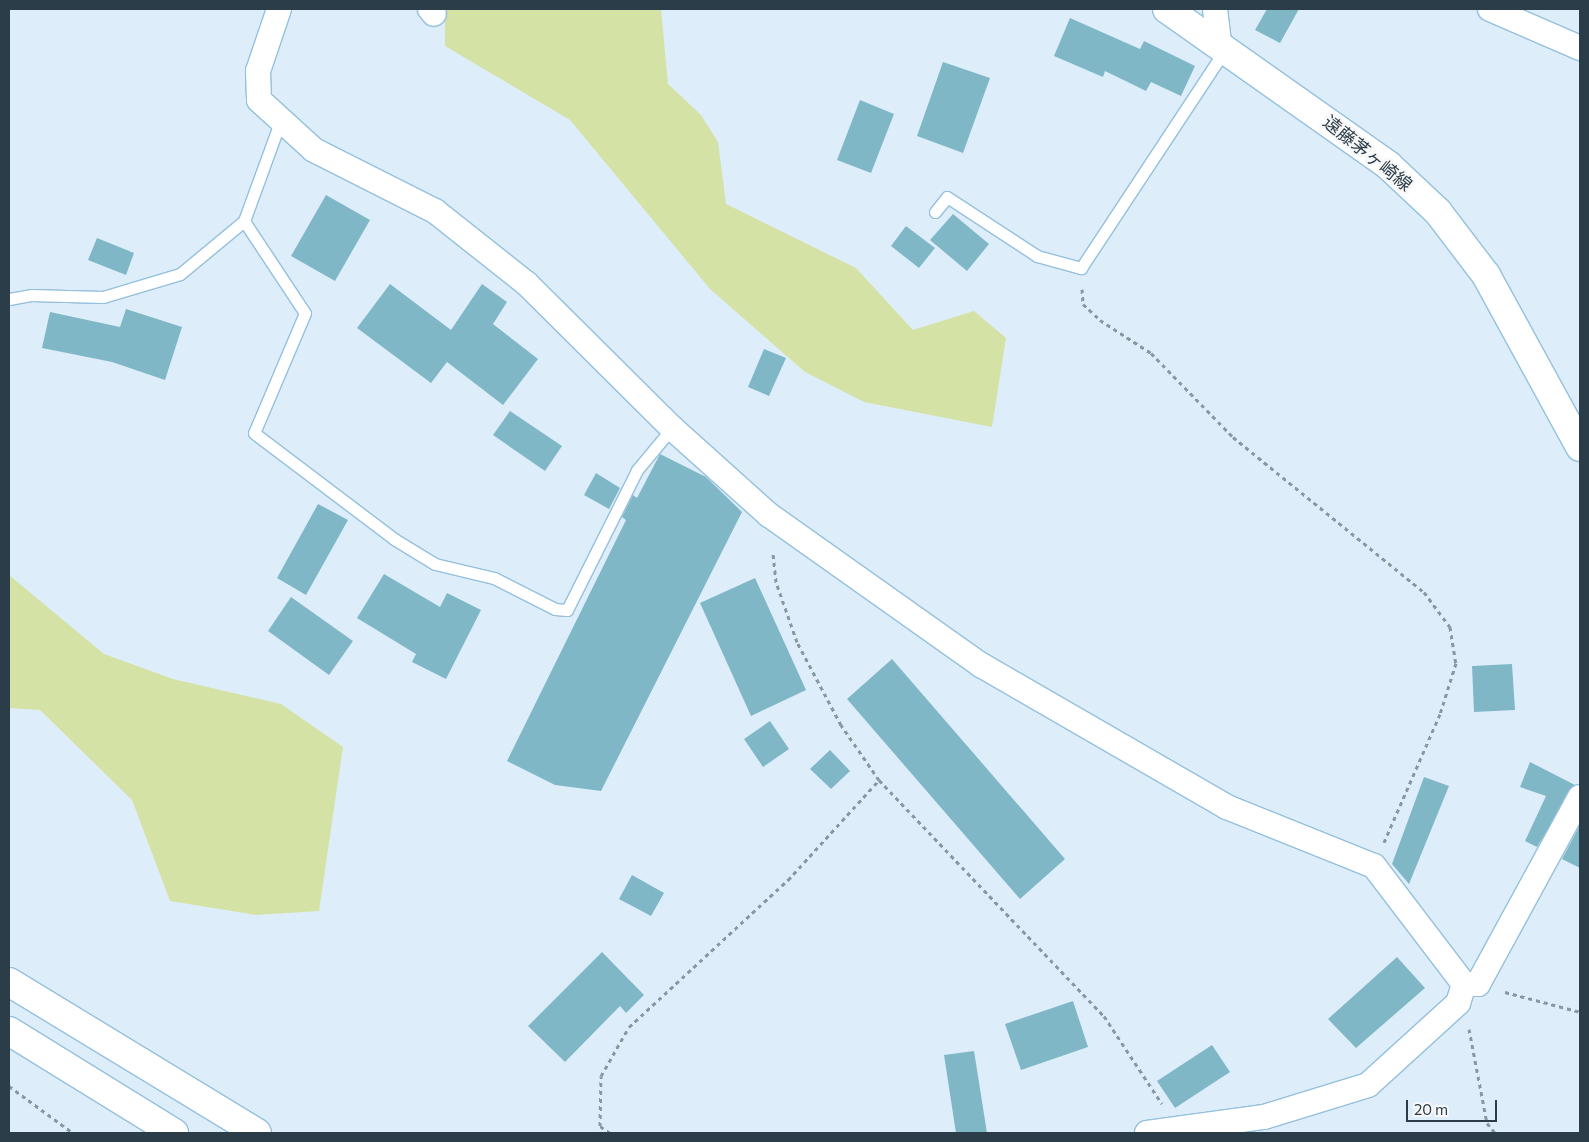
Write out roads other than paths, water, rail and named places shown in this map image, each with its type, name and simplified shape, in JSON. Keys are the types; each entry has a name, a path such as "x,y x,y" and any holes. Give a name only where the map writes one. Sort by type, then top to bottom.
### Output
{"main road":[{"name":"遠藤茅ヶ崎線","path":"1167,9 1388,164 1438,212 1486,275 1580,447"},
{"path":"9,982 256,1133"},
{"path":"9,1031 174,1133"}],"street":[{"path":"279,9 258,71 259,100 280,122 314,150 436,211 527,284 672,428 769,515 990,670 1227,807 1374,866 1467,990"},
{"path":"1215,9 1222,46"},
{"path":"1490,9 1580,48"},
{"path":"1147,1133 1178,1128 1264,1125 1368,1085 1467,990 1580,797"}],"lane":[{"path":"935,212 946,197 1037,256 1081,268 1222,46"},
{"path":"9,299 31,295 102,297 180,274 244,221 280,122"},
{"path":"244,221 305,313 254,433 394,539 435,564 494,578 555,609 567,610 637,470 672,428"}]}
